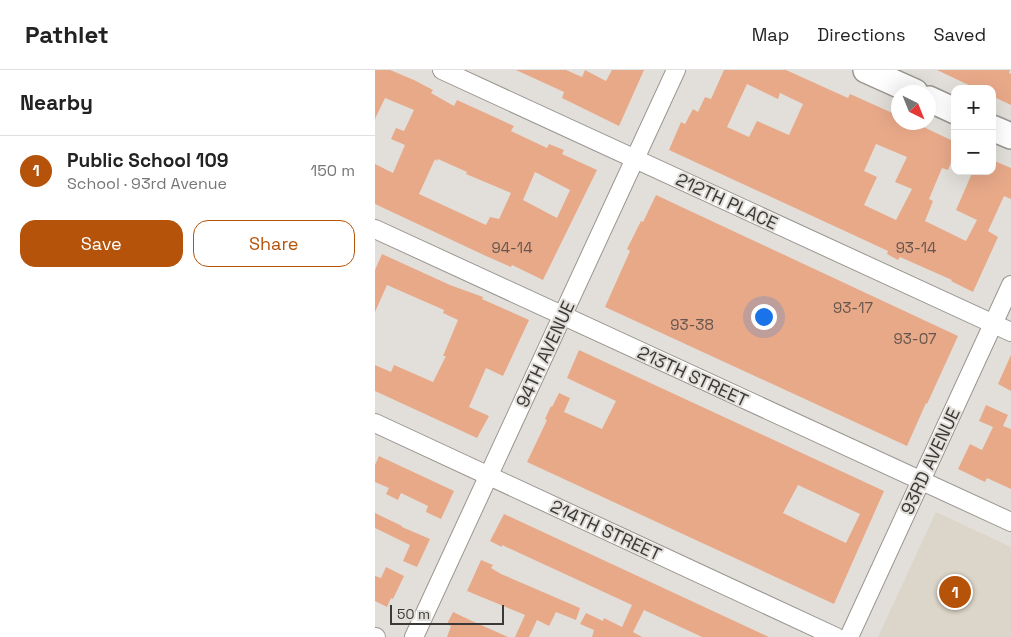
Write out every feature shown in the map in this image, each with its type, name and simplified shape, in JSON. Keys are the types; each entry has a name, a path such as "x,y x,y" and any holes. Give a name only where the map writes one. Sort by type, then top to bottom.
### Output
{"main road":[{"path":"865,70 899,85"},
{"path":"936,102 951,109"},
{"path":"996,130 1011,136"}],"street":[{"name":"212TH PLACE","path":"442,70 1011,332"},
{"name":"94TH AVENUE","path":"414,637 676,70"},
{"name":"213TH STREET","path":"375,229 1011,522"},
{"name":"93RD AVENUE","path":"849,637 1011,285"},
{"name":"214TH STREET","path":"375,423 836,637"}],"shaded area":[{"path":"936,512 1011,547 1011,637 878,637"}],"building":[{"path":"375,70 390,70 433,90 431,93 454,106 457,100 514,126 511,131 547,148 549,144 564,150 562,154 597,170 543,280 512,265 511,267 486,256 375,204 375,164 393,173 405,145 391,139 396,128 404,131 414,110 385,98 375,119","holes":["435,159 511,193 499,219 490,217 486,225 419,194","535,172 570,190 557,218 523,200"]},
{"path":"516,70 566,70 582,77 585,70 606,81 612,70 644,70 619,126 562,98 564,92"},
{"path":"724,70 786,70 848,98 850,94 891,112 891,130 930,130 951,140 951,163 948,170 942,168 929,199 933,201 925,221 966,241 977,220 956,210 971,175 996,175 996,162 1011,168 1011,199 1004,196 988,231 998,237 973,292 952,280 900,257 898,260 887,254 888,251 669,150 681,122 685,124 693,109 698,112 705,97 711,99","holes":["747,84 778,99 780,93 803,104 789,135 757,121 749,137 727,127","876,144 907,157 895,182 912,189 896,220 864,205 877,177 864,171"]},
{"path":"937,70 1010,70 1011,105 996,98 996,85 969,85"},
{"path":"656,195 958,336 907,446 605,307 630,251 627,249"},
{"path":"382,254 450,285 483,297 482,299 529,320 503,376 486,368 469,407 489,416 477,438 375,391 375,365 391,372 394,365 433,382 446,356 443,356 458,320 443,313 444,310 387,285 375,312 375,270"},
{"path":"579,350 884,491 834,604 527,462 547,420 545,419 551,406 559,393 570,398 564,412 602,429 616,401 567,378","holes":["798,485 860,514 846,543 783,513"]},
{"path":"1011,355 1011,391 998,384"},
{"path":"986,405 1008,415 1003,426 1011,429 1011,489 987,478 985,482 958,469 970,444 982,450 993,427 979,421"},
{"path":"379,456 454,491 441,519 426,512 428,506 401,493 398,500 386,494 389,488 375,482 375,465"},
{"path":"375,513 430,539 417,567 403,561 410,545 375,528"},
{"path":"504,514 769,637 702,637 644,610 633,632 642,637 592,637 594,630 580,624 586,613 603,621 604,618 622,627 632,605 490,541"},
{"path":"481,560 493,565 491,568 501,574 580,608 576,620 556,612 549,626 537,620 529,637 515,637 525,615 467,591"},
{"path":"386,567 404,576 387,607 375,601 375,576 381,578"},
{"path":"453,612 508,637 447,637 451,626 447,624"}],"place":[{"name":"Public School 109","path":"955,592"}]}
